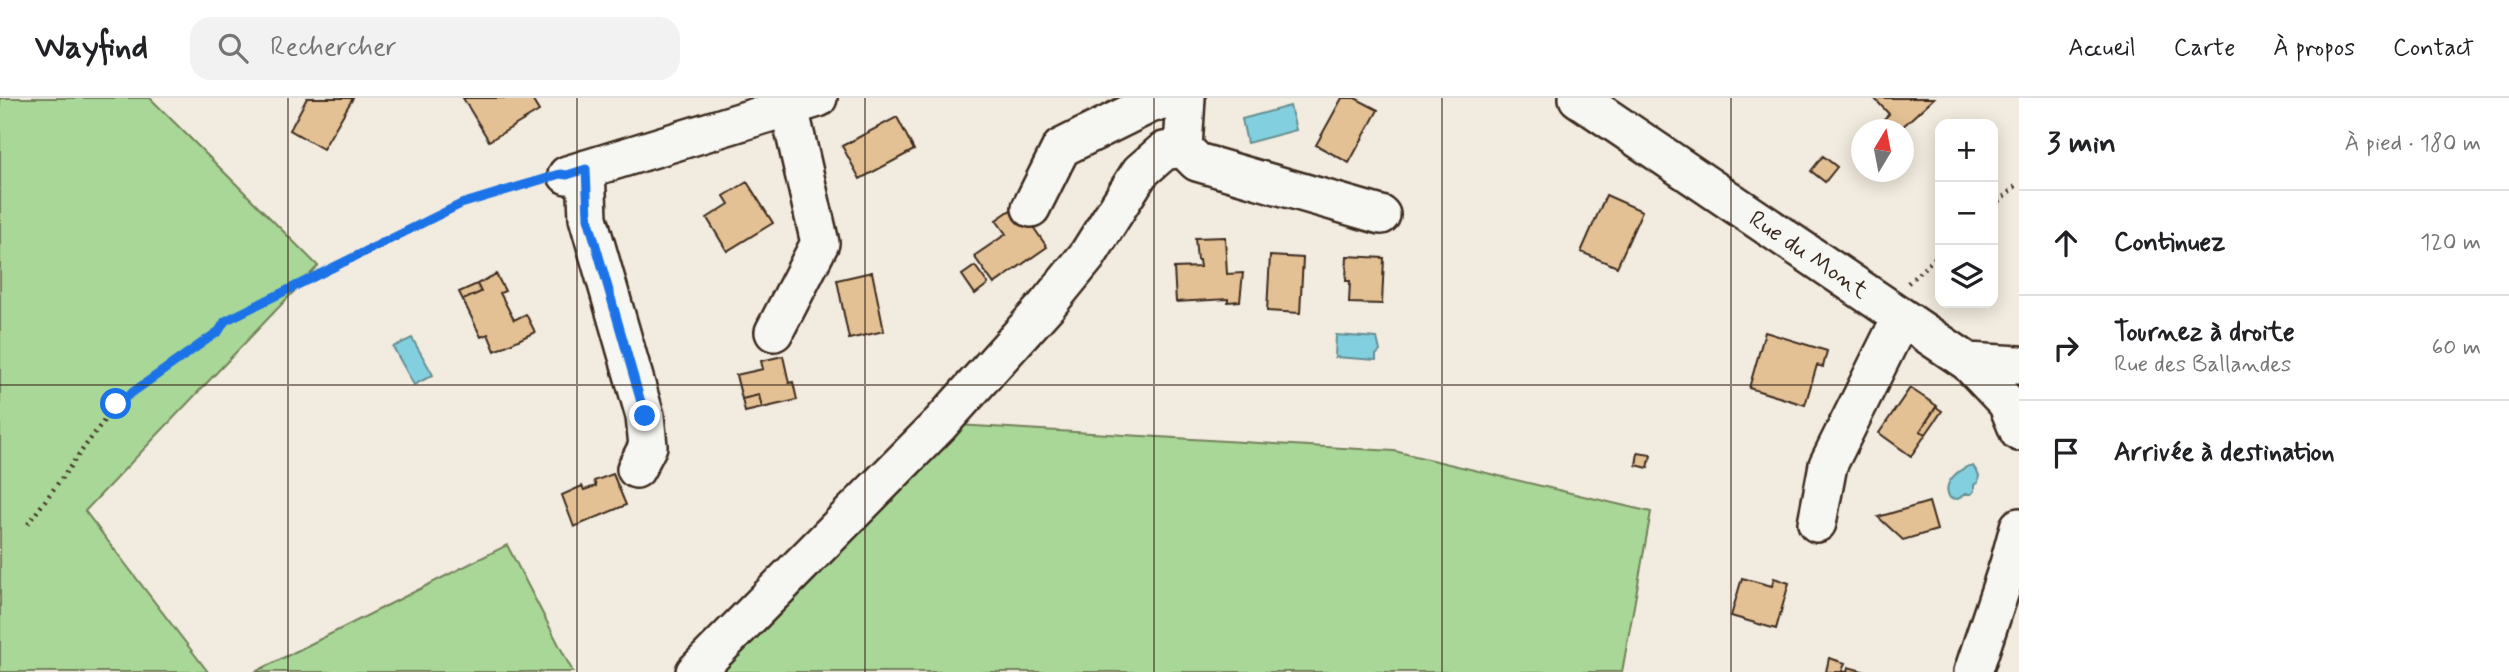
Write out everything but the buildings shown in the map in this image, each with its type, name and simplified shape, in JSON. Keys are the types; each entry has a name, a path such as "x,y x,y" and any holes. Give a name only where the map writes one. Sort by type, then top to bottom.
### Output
{"street":[{"path":"1031,208 1061,148 1152,103 1186,98 1183,149"},
{"name":"Rue du Mont","path":"1578,98 1968,362 2007,402 2019,432"},
{"path":"636,469 648,446 645,416 577,172 804,103 820,243 774,332"},
{"path":"695,672 940,424 1047,305 1087,256 1140,172 1164,150 1183,149 1197,162 1381,215"},
{"path":"1817,523 1828,465 1892,336 1895,312"},
{"path":"1968,362 2019,365"},
{"path":"1973,672 2019,527"}],"path":[{"path":"29,524 116,404 219,331 225,321 461,204 560,174 577,172"},
{"path":"1998,202 2019,183"},
{"path":"1895,312 1935,260"}],"green space":[{"path":"0,98 150,98 318,266 85,511 208,672 0,672"},
{"path":"940,424 1394,451 1651,512 1622,672 695,672"},
{"path":"507,545 573,672 255,672"}],"water":[{"path":"1290,106 1296,130 1247,143 1242,119"},
{"path":"1336,335 1377,338 1380,351 1376,360 1335,357"},
{"path":"412,338 433,375 414,385 393,347"},
{"path":"1973,466 1979,475 1974,491 1958,499 1950,498 1947,488 1949,483 1955,475"}],"route":[{"path":"116,404 219,331 225,321 461,204 560,174 567,175 586,169 588,218 645,416"}]}
